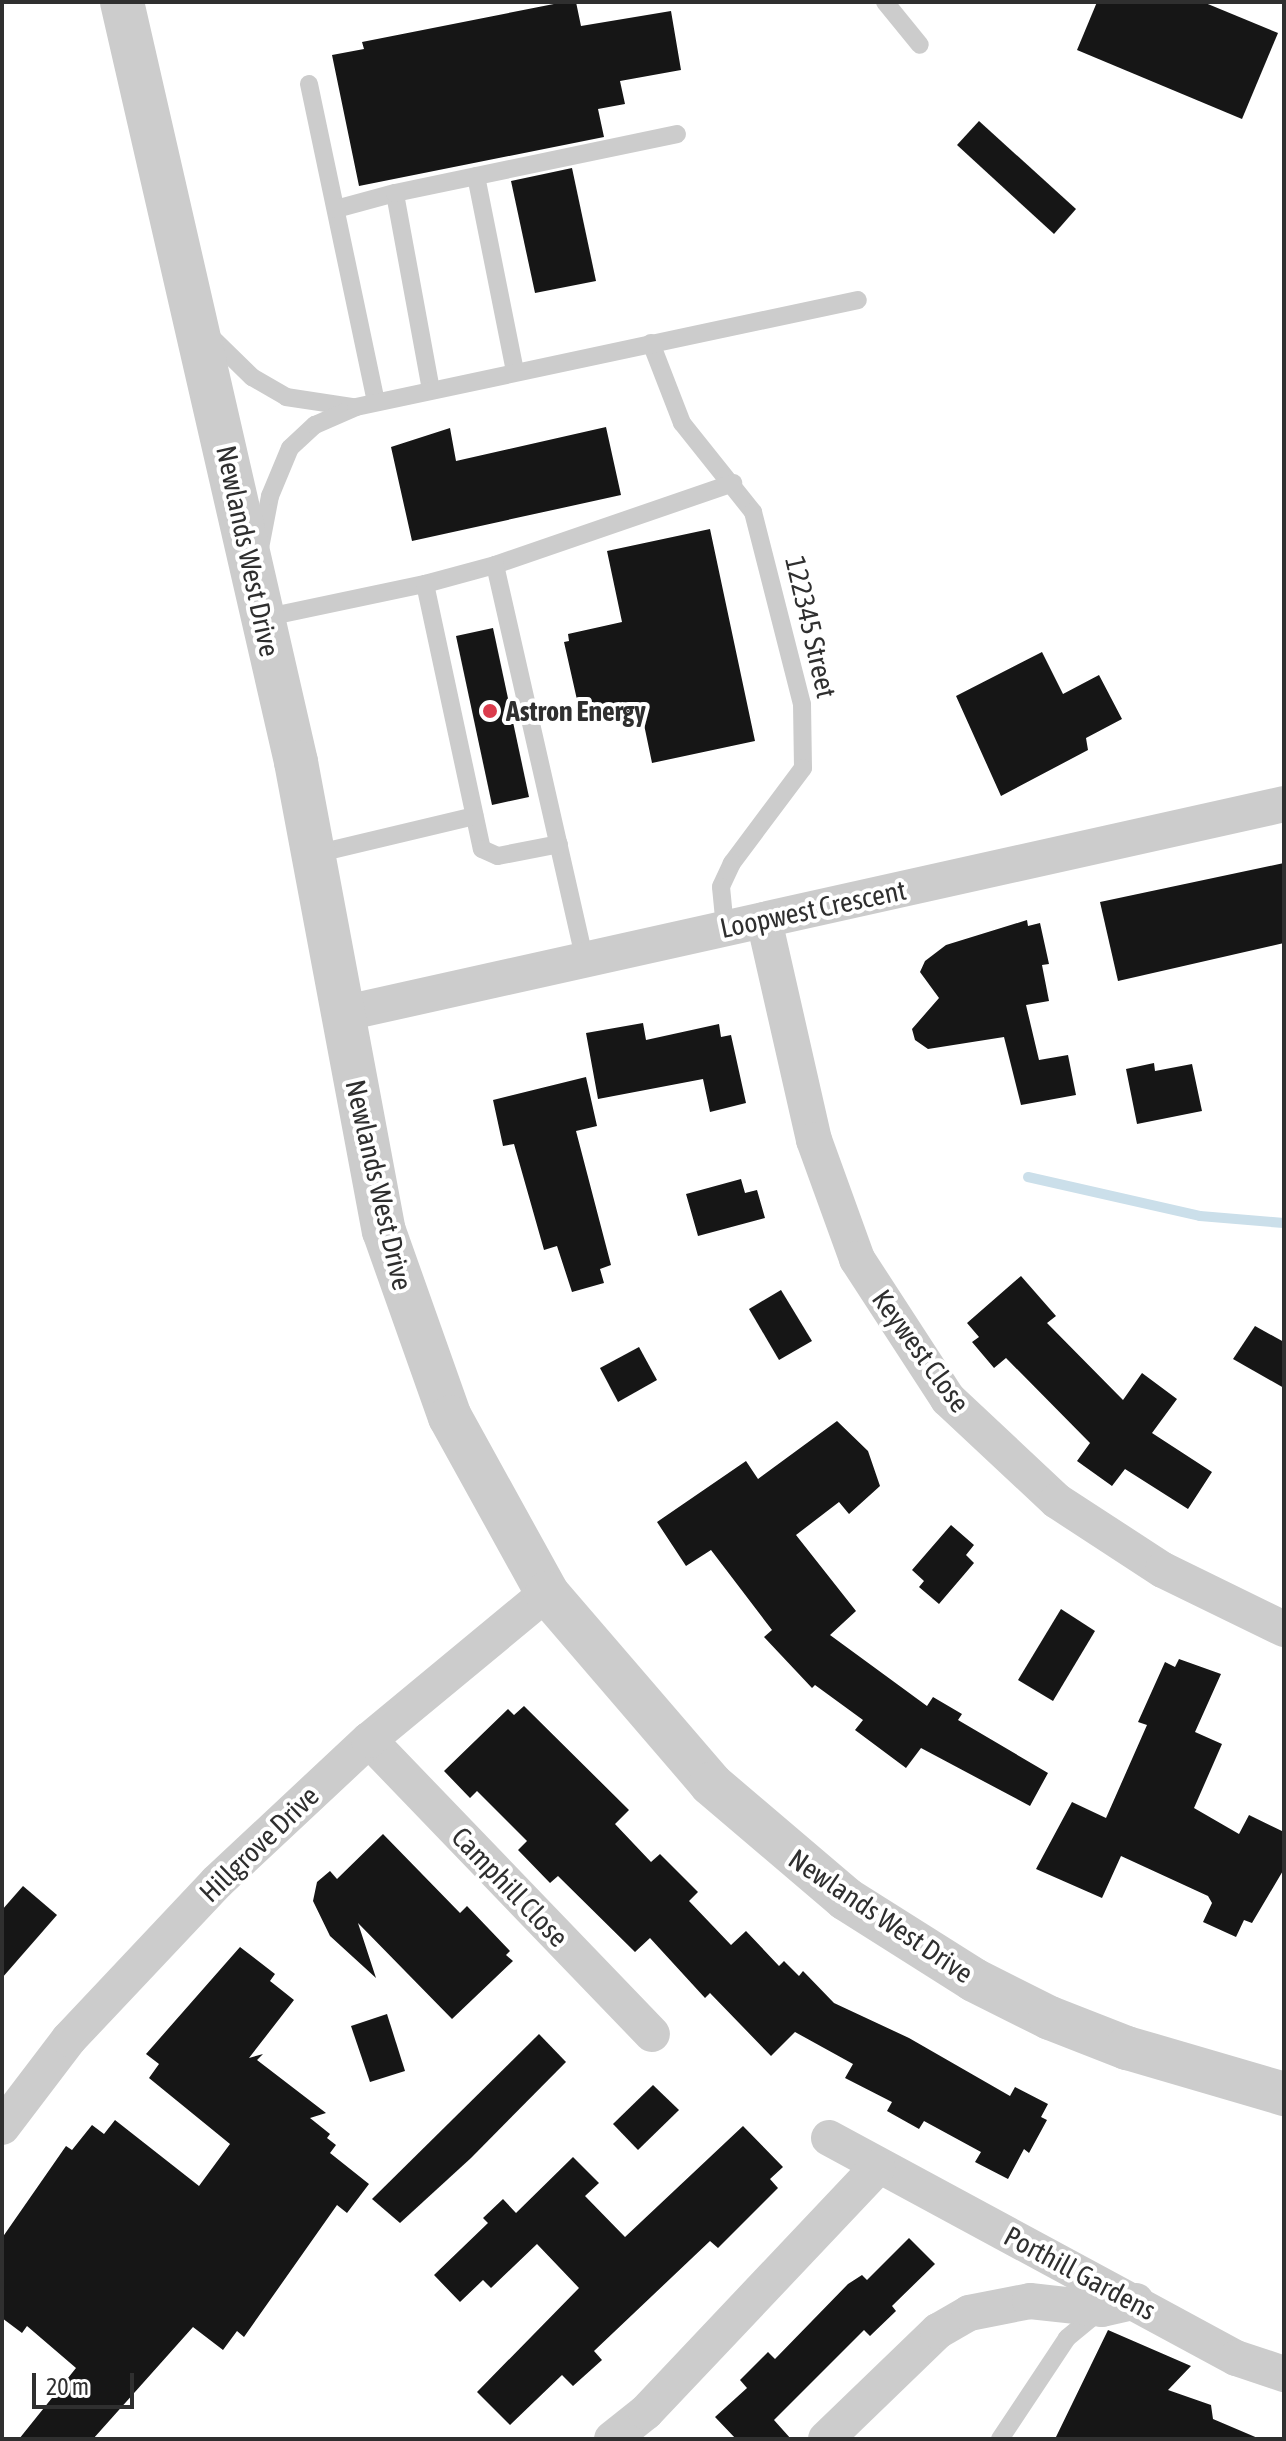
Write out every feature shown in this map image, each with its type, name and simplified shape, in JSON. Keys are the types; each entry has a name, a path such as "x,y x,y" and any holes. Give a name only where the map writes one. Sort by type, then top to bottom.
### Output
{"street":[{"name":"Newlands West Drive","path":"122,2 198,322 315,854 341,1014 384,1231 416,1332 450,1417 547,1593 711,1784 785,1853 859,1908 974,1980 1050,2018 1140,2053 1284,2094"},
{"name":"Loopwest Crescent","path":"341,1014 1284,804"},
{"name":"Keywest Close","path":"764,920 814,1140 857,1259 948,1399 1057,1501 1163,1570 1284,1629"},
{"name":"Hillgrove Drive","path":"2,2127 69,2039 217,1882 369,1740 547,1593"},
{"name":"Camphill Close","path":"369,1740 652,2034"},
{"name":"Porthill Gardens","path":"829,2138 878,2167 1136,2301 1236,2358 1284,2374"},
{"path":"612,2439 646,2412 878,2167"},
{"path":"826,2439 938,2331 969,2313 1030,2301 1102,2309 1136,2301"}],"lane":[{"path":"885,2 920,45"},
{"path":"309,84 376,402"},
{"path":"336,209 395,193 677,134"},
{"path":"476,176 515,372"},
{"path":"395,193 431,390"},
{"path":"733,483 495,565 425,584 258,599 270,496 290,448 315,425 376,402 858,300"},
{"path":"198,322 227,356 286,397 356,407"},
{"name":"122345 Street","path":"651,343 682,423 733,483 753,512 767,554 802,704 806,744 803,768 789,793 748,841 721,887 725,928"},
{"path":"495,565 584,958"},
{"path":"425,584 475,816 488,855 559,844"},
{"path":"315,854 475,816"},
{"path":"1000,2439 1067,2338 1102,2309"}],"building":[{"path":"576,2 581,26 671,11 681,70 620,81 625,104 598,109 604,137 359,186 332,55 364,49 362,42"},
{"path":"1097,2 1203,2 1278,33 1242,119 1077,50"},
{"path":"979,121 1076,209 1054,234 957,145"},
{"path":"572,168 596,281 535,293 511,181"},
{"path":"606,427 621,495 412,541 391,447 450,428 456,461"},
{"path":"710,529 755,741 652,763 641,710 582,722 564,642 569,641 568,634 622,622 607,551"},
{"path":"493,628 529,797 492,805 456,636"},
{"path":"1042,652 1063,694 1099,675 1122,719 1086,738 1088,750 1001,796 956,696"},
{"path":"1284,863 1284,943 1118,981 1100,902"},
{"path":"1027,920 1028,926 1040,923 1049,964 1042,965 1049,1001 1026,1005 1039,1060 1068,1055 1076,1095 1021,1105 1004,1037 928,1049 915,1040 912,1029 939,998 920,972 925,961 946,945"},
{"path":"643,1023 646,1040 719,1024 721,1037 731,1035 746,1103 710,1112 703,1079 598,1099 586,1033"},
{"path":"1154,1063 1155,1071 1192,1064 1202,1111 1137,1124 1126,1069"},
{"path":"586,1077 597,1126 576,1131 611,1265 600,1269 604,1283 572,1292 557,1246 544,1250 514,1144 503,1146 493,1100"},
{"path":"741,1179 745,1193 757,1190 765,1218 698,1236 686,1194"},
{"path":"1021,1276 1056,1316 1047,1323 1123,1400 1142,1373 1177,1399 1152,1433 1212,1472 1188,1509 1125,1469 1112,1486 1077,1461 1090,1443 1006,1358 994,1368 972,1342 979,1337 967,1323"},
{"path":"781,1290 812,1341 779,1360 749,1309"},
{"path":"1255,1326 1284,1342 1284,1388 1233,1359"},
{"path":"639,1347 657,1380 618,1402 600,1368"},
{"path":"837,1421 868,1451 880,1486 849,1514 839,1502 796,1535 856,1611 830,1635 927,1706 933,1697 962,1714 958,1720 1048,1773 1030,1806 921,1748 906,1768 855,1730 863,1720 815,1685 812,1688 764,1637 772,1630 711,1550 686,1566 657,1522 746,1461 758,1479"},
{"path":"951,1525 974,1545 966,1555 974,1563 939,1604 919,1587 924,1581 912,1570"},
{"path":"1061,1609 1095,1631 1053,1701 1018,1680"},
{"path":"1179,1659 1221,1674 1195,1732 1222,1744 1194,1808 1239,1834 1249,1815 1284,1832 1284,1869 1252,1923 1244,1920 1236,1937 1203,1922 1212,1903 1208,1896 1121,1856 1102,1898 1036,1869 1072,1802 1106,1818 1147,1725 1138,1722 1165,1662 1175,1667"},
{"path":"524,1706 629,1810 615,1824 651,1862 660,1854 698,1892 689,1901 731,1945 746,1931 779,1966 784,1961 799,1976 803,1971 834,2003 909,2038 1010,2096 1015,2087 1048,2104 1041,2117 1047,2120 1029,2153 1024,2149 1008,2179 975,2162 981,2152 924,2121 919,2129 887,2111 892,2102 845,2078 853,2064 795,2032 771,2056 710,1993 705,1998 650,1938 635,1952 558,1876 550,1883 518,1850 527,1841 477,1791 470,1798 444,1771 508,1709 514,1715"},
{"path":"383,1834 460,1913 467,1906 510,1951 506,1955 513,1961 452,2019 358,1923 376,1978 330,1936 313,1901 317,1882 330,1871 337,1879"},
{"path":"23,1886 57,1915 2,1978 2,1910"},
{"path":"240,1947 275,1974 270,1981 294,2000 249,2058 263,2054 257,2060 326,2113 310,2118 330,2134 327,2138 336,2145 330,2153 369,2184 347,2213 337,2205 244,2337 237,2331 223,2350 193,2327 93,2439 19,2439 76,2368 27,2326 22,2333 2,2318 2,2238 66,2146 72,2150 92,2125 104,2134 115,2120 199,2186 230,2144 149,2078 159,2064 146,2054"},
{"path":"387,2014 405,2071 370,2082 351,2026"},
{"path":"539,2034 566,2062 471,2158 400,2223 372,2199"},
{"path":"653,2085 679,2110 638,2150 613,2124"},
{"path":"743,2126 783,2167 770,2179 778,2188 718,2248 710,2241 594,2351 602,2360 573,2386 562,2375 510,2425 477,2392 579,2288 537,2244 491,2288 483,2280 460,2302 434,2275 488,2223 483,2218 503,2199 516,2213 573,2157 599,2183 585,2196 625,2237"},
{"path":"909,2238 935,2264 892,2306 896,2311 870,2336 864,2330 774,2420 791,2439 736,2439 715,2417 747,2388 740,2380 768,2352 775,2359 848,2284 862,2275 867,2280"},
{"path":"1108,2330 1191,2366 1168,2390 1211,2405 1213,2419 1260,2439 1055,2439"}],"waterway":[{"path":"1028,1177 1200,1216 1284,1223"}],"place":[{"name":"Astron Energy","path":"490,711"}]}
